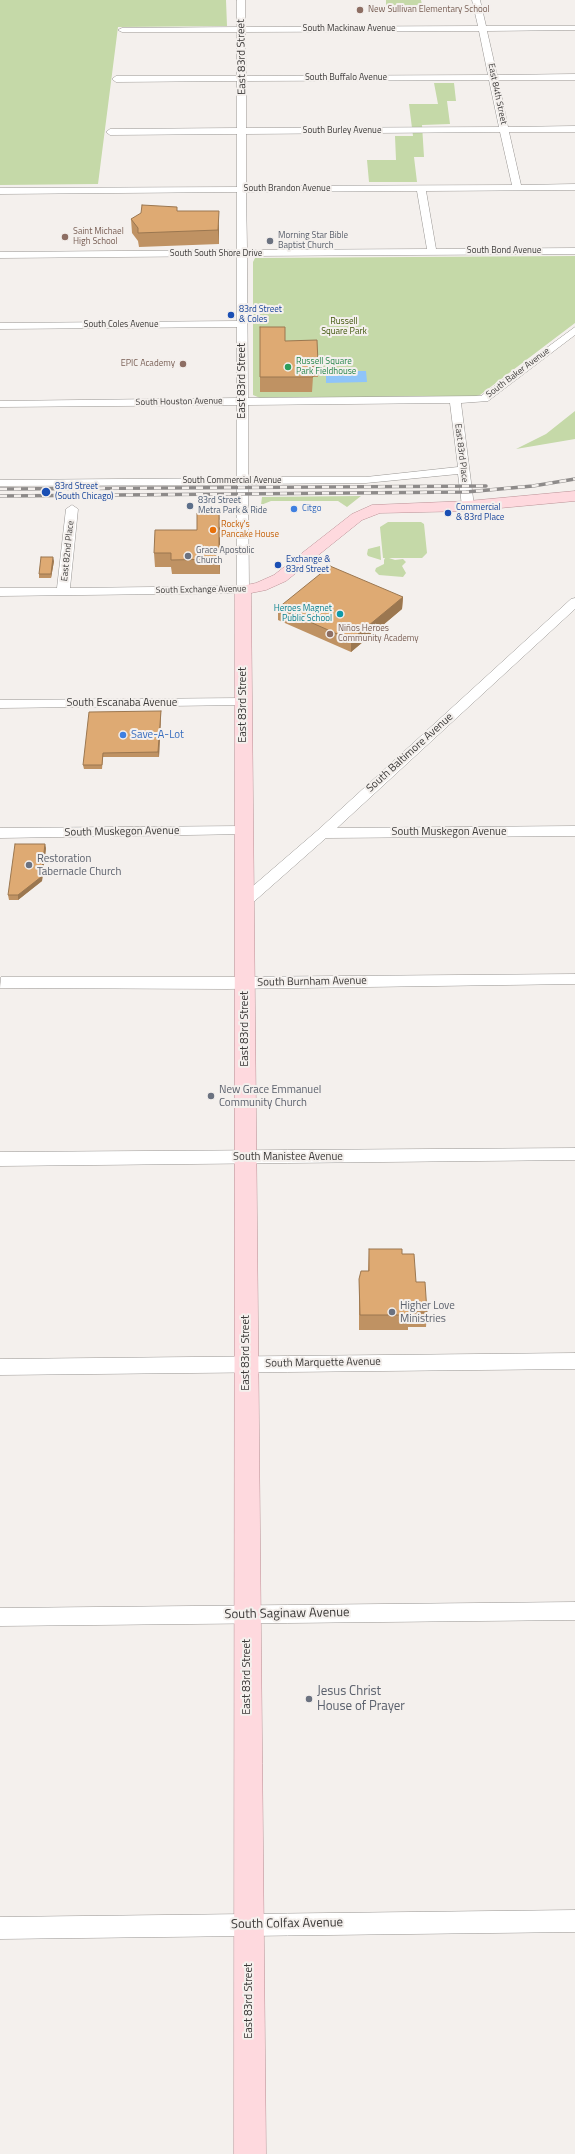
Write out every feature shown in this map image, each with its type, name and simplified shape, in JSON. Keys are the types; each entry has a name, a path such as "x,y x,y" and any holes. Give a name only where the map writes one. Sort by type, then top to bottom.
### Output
{"main road":[{"path":"468,506 575,496"},
{"name":"South Exchange Avenue","path":"242,590 260,587 280,578 357,518 377,508 468,506"},
{"name":"East 83rd Street","path":"242,590 250,2154"}],"street":[{"name":"East 83rd Street","path":"242,0 242,590"},
{"name":"East 84th Street","path":"476,0 516,188"},
{"name":"South Mackinaw Avenue","path":"122,30 575,28"},
{"name":"South Buffalo Avenue","path":"116,79 575,77"},
{"name":"South Burley Avenue","path":"110,132 575,129"},
{"name":"South Brandon Avenue","path":"0,191 575,187"},
{"path":"421,188 432,252"},
{"name":"South Bond Avenue","path":"432,252 575,251"},
{"name":"South South Shore Drive","path":"0,256 432,252"},
{"name":"South Coles Avenue","path":"0,326 242,324"},
{"name":"South Baker Avenue","path":"454,399 484,399 575,330"},
{"name":"South Houston Avenue","path":"0,404 454,399"},
{"name":"East 83rd Place","path":"454,399 468,506"},
{"name":"South Commercial Avenue","path":"0,483 382,479 464,470"},
{"name":"East 82nd Place","path":"63,592 72,509"},
{"name":"South Exchange Avenue","path":"0,592 242,590"},
{"name":"South Baltimore Avenue","path":"244,902 323,833 575,602"},
{"name":"South Escanaba Avenue","path":"0,704 243,702"},
{"name":"South Muskegon Avenue","path":"0,833 244,831"},
{"name":"South Muskegon Avenue","path":"323,833 575,831"},
{"name":"South Burnham Avenue","path":"1,983 244,983 575,979"},
{"name":"South Manistee Avenue","path":"0,1159 575,1154"},
{"name":"South Marquette Avenue","path":"0,1367 575,1361"},
{"name":"South Saginaw Avenue","path":"0,1617 575,1611"},
{"name":"South Colfax Avenue","path":"0,1928 575,1921"}],"green space":[{"path":"0,0 226,0 227,26 118,27 98,184 0,185"},
{"path":"386,0 421,0 422,5 386,6"},
{"path":"434,83 454,83 456,101 447,101 450,124 422,125 424,157 414,157 417,182 369,182 367,160 396,160 395,136 413,136 409,104 438,104"},
{"name":"Russell Square Park","path":"575,256 575,323 480,395 473,397 260,398 253,395 253,262 255,258"},
{"path":"575,411 575,439 516,449 546,434"},
{"path":"361,496 347,507 338,501 271,501 261,505 262,497"},
{"path":"388,522 421,522 424,524 427,553 422,558 389,558 395,560 403,559 406,562 402,566 406,573 403,577 379,575 375,571 376,568 384,564 385,558 383,558 380,527"},
{"path":"380,546 381,560 368,556 368,549"}],"water":[{"path":"326,371 366,371 367,382 326,383"}],"building":[{"path":"142,205 177,207 177,211 219,211 218,230 138,233 138,228 131,219 141,213"},
{"name":"Russell Square Park Fieldhouse","path":"260,327 285,327 285,341 317,340 318,363 312,363 313,377 260,377"},
{"path":"219,511 219,559 171,560 171,553 154,553 155,530 197,530 197,513"},
{"path":"41,557 53,557 51,574 39,574"},
{"name":"Heroes Magnet Public School","path":"330,566 403,597 351,640 278,608"},
{"name":"Save-A-Lot","path":"161,711 158,752 103,753 102,765 83,765 89,712"},
{"name":"Restoration Tabernacle Church","path":"15,844 45,844 41,877 18,895 8,895"},
{"name":"Higher Love Ministries","path":"369,1249 402,1249 402,1254 414,1254 416,1282 425,1282 427,1312 409,1312 409,1315 360,1315 359,1279 361,1271 369,1271"}],"railway":[{"path":"0,496 466,492 533,486 575,479"},
{"path":"0,489 486,486"}],"place":[{"name":"New Sullivan Elementary School","path":"360,10"},
{"name":"Saint Michael High School","path":"65,237"},
{"name":"Morning Star Bible Baptist Church","path":"270,241"},
{"name":"83rd Street & Coles","path":"231,315"},
{"name":"EPIC Academy","path":"183,364"},
{"name":"Russell Square Park Fieldhouse","path":"288,367"},
{"name":"83rd Street (South Chicago)","path":"46,492"},
{"name":"83rd Street Metra Park & Ride","path":"190,506"},
{"name":"Citgo","path":"294,509"},
{"name":"Commercial & 83rd Place","path":"448,513"},
{"name":"Rocky's Pancake House","path":"213,530"},
{"name":"Grace Apostolic Church","path":"188,556"},
{"name":"Exchange & 83rd Street","path":"278,565"},
{"name":"Heroes Magnet Public School","path":"340,614"},
{"name":"Niños Heroes Community Academy","path":"330,634"},
{"name":"Save-A-Lot","path":"123,735"},
{"name":"Restoration Tabernacle Church","path":"29,865"},
{"name":"New Grace Emmanuel Community Church","path":"211,1096"},
{"name":"Higher Love Ministries","path":"392,1312"},
{"name":"Jesus Christ House of Prayer","path":"309,1699"}]}
